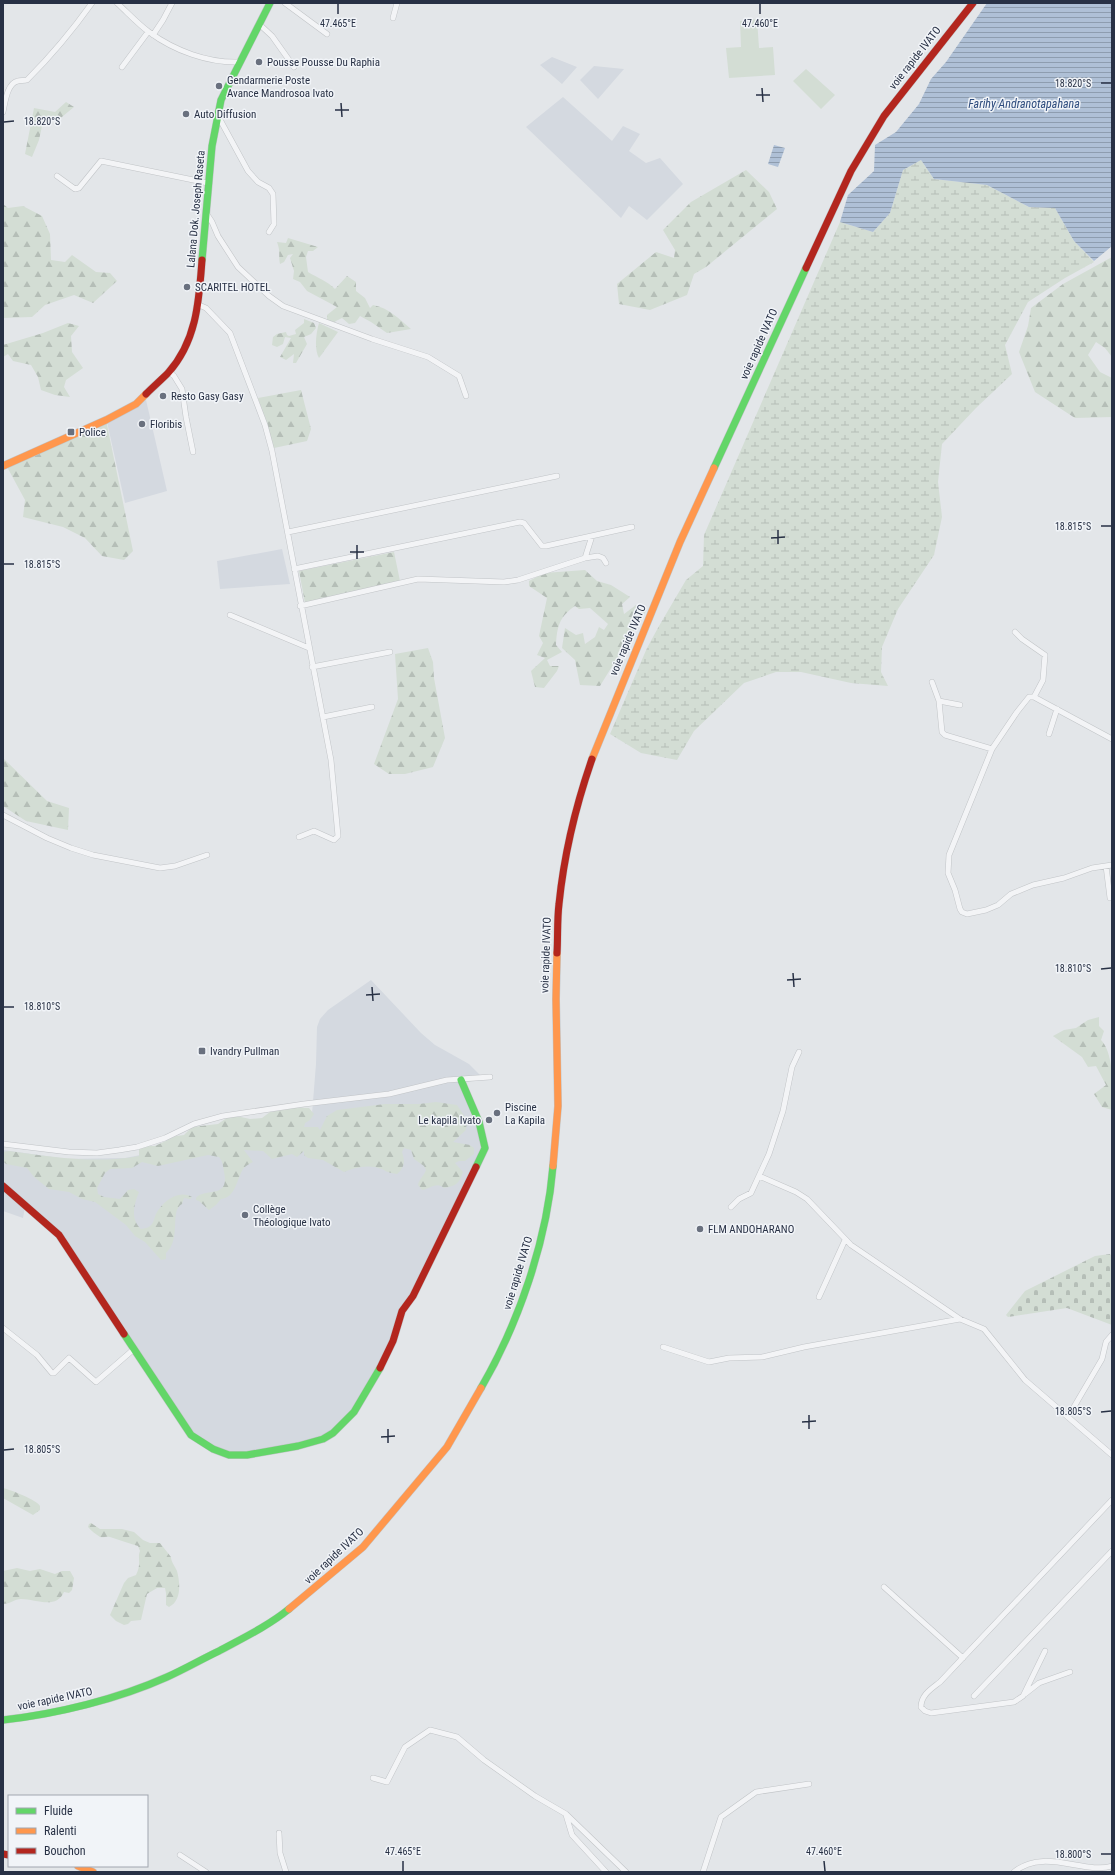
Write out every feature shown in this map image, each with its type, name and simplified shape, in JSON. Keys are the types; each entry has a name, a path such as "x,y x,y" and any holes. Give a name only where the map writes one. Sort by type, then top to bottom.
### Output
{"main road":[{"name":"Lalana Dok. Joseph Raseta","path":"3,466 106,420 136,404 170,372 192,334 199,305 208,183 221,100 270,3"},
{"name":"voie rapide IVATO","path":"3,1720 36,1716 87,1704 148,1685 168,1677 258,1630 288,1610 363,1547 447,1447 483,1386 498,1358 514,1320 529,1277 545,1221 552,1177 558,1106 556,999 559,904 575,815 598,740 680,542 828,219 852,171 884,116 973,3"},
{"path":"3,1186 59,1235 191,1435 212,1450 228,1456 245,1455 307,1444 324,1439 340,1429 348,1420 380,1369 391,1344 402,1311 413,1296 485,1148 479,1122 461,1080"},
{"path":"80,1867 93,1872"}],"street":[{"path":"3,112 6,97 13,83 18,80 27,80 56,51 92,3"},
{"path":"117,3 151,33 190,55 228,62 239,62"},
{"path":"122,67 163,20 172,3"},
{"path":"285,3 327,34"},
{"path":"393,18 397,3"},
{"path":"259,24 272,36 294,67"},
{"path":"218,116 248,171 258,182 269,188 273,194 274,224 269,232"},
{"path":"57,176 75,189 79,188 101,161 208,183"},
{"path":"206,213 218,236 238,267 269,296 283,306 372,339 428,357 459,376 466,396"},
{"path":"199,305 206,308 230,333 265,425 272,451 288,532 300,606 323,717 331,760 338,836 334,840 314,831 299,837"},
{"path":"170,372 182,389 193,452"},
{"path":"288,532 557,476"},
{"path":"294,569 520,522 524,523 542,546 632,528"},
{"path":"585,558 592,536"},
{"path":"300,606 418,580 504,582 518,580 585,558 598,556 603,558 606,562"},
{"path":"230,614 309,648"},
{"path":"1015,632 1022,639 1045,655 1043,680 1034,697"},
{"path":"312,667 390,652"},
{"path":"932,682 939,701 942,732 945,735 992,749"},
{"path":"1110,898 1109,866 1033,885 1011,894 998,905 986,910 967,914 962,912 948,873 949,856 992,749 1017,712 1030,697 1034,697 1112,739"},
{"path":"939,701 960,705"},
{"path":"323,717 372,707"},
{"path":"1049,734 1057,709"},
{"path":"3,815 47,838 93,855 160,868 175,866 207,855"},
{"path":"731,1207 739,1199 751,1193 769,1154 783,1111 792,1067 799,1052"},
{"path":"3,1144 69,1152 119,1150 151,1142 194,1124 223,1116 304,1104 389,1094 447,1080 490,1077"},
{"path":"758,1176 796,1192 807,1199 845,1240 960,1319 984,1329 1025,1380 1112,1455"},
{"path":"819,1297 845,1240"},
{"path":"664,1348 709,1362 729,1358 762,1357 804,1347 960,1319"},
{"path":"3,1328 37,1355 52,1373 54,1373 69,1358 96,1382 134,1349"},
{"path":"1068,1418 1102,1359 1106,1342 1112,1335"},
{"path":"1070,1672 1039,1683 1014,1702 931,1713 925,1711 921,1707 921,1700 963,1658 1112,1500"},
{"path":"974,1696 1112,1552"},
{"path":"884,1587 963,1658"},
{"path":"1023,1696 1045,1651"},
{"path":"373,1778 387,1782 405,1747 430,1730 457,1737 484,1760 535,1796 566,1814 626,1872"},
{"path":"703,1872 721,1817 756,1792 810,1784"},
{"path":"566,1814 572,1835 606,1872"},
{"path":"279,1833 280,1853 286,1872"},
{"path":"180,1855 206,1872"},
{"path":"1014,1872 1019,1868 1039,1862 1063,1864 1082,1870 1097,1871 1112,1866"}],"shaded area":[{"path":"552,57 577,67 562,84 540,65"},
{"path":"594,66 624,69 598,99 580,80"},
{"path":"563,97 612,141 623,126 640,134 629,151 646,163 660,158 683,184 647,220 629,206 621,218 526,127"},
{"path":"146,400 167,491 125,503 107,422"},
{"path":"282,549 290,584 220,589 217,561"},
{"name":"Collège Théologique Ivato","path":"371,980 421,1033 435,1045 469,1064 480,1075 478,1080 460,1083 476,1121 483,1146 389,1344 377,1368 347,1419 323,1436 306,1442 287,1444 244,1453 221,1451 194,1435 184,1422 125,1328 61,1234 25,1207 23,1218 3,1211 3,1150 67,1159 125,1158 171,1149 312,1114 317,1027 320,1019 328,1010"}],"green space":[{"path":"757,19 759,48 773,47 775,75 729,78 726,48 741,47 740,21"},
{"path":"806,69 835,95 821,109 793,81"},
{"path":"66,102 74,107 57,121 44,117 39,140 32,157 25,154 34,108 55,112"},
{"path":"921,160 934,179 987,185 1029,207 1055,208 1074,241 1094,262 1065,278 1028,302 1005,345 1012,374 976,408 942,444 938,482 942,517 934,555 898,609 882,647 881,672 888,686 851,683 801,672 776,672 744,683 694,731 677,760 641,753 610,734 647,648 659,626 686,580 703,566 704,535 840,222 873,232 890,213 903,170"},
{"path":"746,170 769,192 777,209 706,267 694,274 687,295 650,310 619,304 617,284 656,252 674,258 675,250 663,230 691,202"},
{"path":"3,204 8,208 23,206 42,216 50,234 51,260 65,262 72,255 96,272 110,273 117,281 93,303 74,295 45,305 32,317 3,318"},
{"path":"288,238 318,247 313,251 308,251 306,257 308,272 335,289 347,276 356,282 356,291 365,298 370,308 373,305 379,306 394,314 411,329 387,333 360,316 355,323 349,324 342,318 332,323 327,320 327,315 337,307 307,291 300,282 293,279 294,271 290,258 293,254 288,255 284,262 280,264 277,242 286,243"},
{"path":"1112,257 1112,357 1105,348 1096,342 1088,355 1100,372 1112,378 1112,417 1075,418 1035,392 1019,352 1028,326 1031,308 1063,284"},
{"path":"304,319 314,323 316,328 311,334 304,337 307,344 296,363 293,363 294,354 286,360 280,357 291,338 285,337 283,344 277,347 272,345 273,337 277,334 286,332 289,336 296,334 295,330 304,323"},
{"path":"68,323 79,326 71,336 72,352 83,368 66,380 64,387 70,397 55,395 41,390 38,377 31,365 13,361 8,354 3,357 3,345 43,333"},
{"path":"319,323 338,332 319,358 316,350 316,341"},
{"path":"301,390 311,429 307,441 274,448 258,398"},
{"path":"106,420 133,551 124,560 102,556 85,538 63,527 23,517 25,500 6,465"},
{"path":"394,552 400,581 305,603 299,571"},
{"path":"585,570 597,581 611,585 630,597 622,604 624,614 636,605 646,611 600,686 580,685 575,660 562,648 565,628 576,635 583,633 585,644 595,637 599,627 604,630 608,624 590,608 579,609 575,606 565,614 558,628 556,645 562,652 547,660 550,666 559,666 557,671 544,688 535,687 531,671 545,658 537,655 543,643 539,636 547,598 529,586 529,581 544,573"},
{"path":"428,648 433,662 434,678 445,738 433,767 405,774 389,774 374,764 398,699 395,654"},
{"path":"3,758 47,801 69,808 68,830 26,821 3,806"},
{"path":"1099,1017 1099,1026 1104,1031 1101,1040 1109,1054 1111,1063 1112,1110 1102,1107 1094,1094 1106,1085 1096,1066 1088,1067 1082,1057 1053,1036 1064,1030 1076,1028 1088,1020"},
{"path":"436,1102 457,1105 467,1120 466,1130 453,1142 470,1145 474,1148 474,1154 465,1161 455,1163 463,1172 460,1179 456,1184 444,1188 436,1185 422,1190 418,1185 426,1170 424,1166 414,1159 411,1150 404,1148 402,1152 404,1164 402,1169 397,1174 377,1167 367,1166 344,1172 323,1160 308,1158 304,1155 304,1151 297,1157 292,1154 272,1159 263,1151 244,1150 253,1162 243,1169 233,1192 226,1198 221,1199 209,1210 196,1200 196,1198 205,1193 220,1190 223,1186 225,1181 224,1172 222,1162 219,1157 208,1155 158,1166 142,1162 132,1168 110,1169 105,1173 97,1188 98,1194 104,1197 120,1199 128,1190 134,1189 139,1192 134,1216 135,1221 141,1229 151,1225 159,1209 166,1201 181,1195 192,1197 190,1199 184,1198 182,1204 176,1212 175,1233 171,1247 166,1253 166,1259 161,1260 145,1242 135,1236 126,1225 95,1202 82,1199 69,1192 49,1189 34,1177 27,1168 6,1164 3,1161 3,1152 9,1151 90,1160 139,1156 139,1149 147,1146 155,1146 176,1136 184,1135 192,1127 218,1124 228,1117 250,1119 262,1118 270,1112 293,1107 309,1108 314,1114 310,1120 305,1123 304,1127 318,1127 320,1130 327,1116 337,1110 385,1104 419,1104"},
{"path":"1110,1254 1112,1256 1112,1325 1067,1308 1008,1317 1006,1315 1025,1291 1095,1256"},
{"path":"3,1488 29,1498 40,1506 40,1510 33,1515 3,1498"},
{"path":"91,1523 100,1529 122,1529 134,1532 143,1540 150,1543 160,1543 171,1557 178,1575 179,1591 173,1604 169,1607 166,1605 165,1588 157,1588 147,1594 141,1620 131,1621 124,1625 116,1621 110,1615 124,1583 128,1578 136,1575 139,1567 140,1551 138,1546 110,1537 100,1537 88,1527"},
{"path":"17,1568 30,1571 40,1569 55,1574 62,1571 70,1571 74,1578 72,1590 69,1593 64,1592 56,1601 45,1602 21,1599 3,1604 3,1571"}],"water":[{"name":"Farihy Andranotapahana","path":"987,3 1112,3 1112,246 1094,261 1074,241 1055,208 1029,207 987,185 934,179 921,160 903,170 890,213 873,232 840,222 848,195 874,171 875,145 896,132 919,104 931,79 946,62"},
{"path":"774,145 785,148 778,167 768,164"}],"traffic: fast":[{"path":"202,260 212,146 221,100 270,3"},
{"path":"714,468 806,268"},
{"path":"461,1080 479,1122 485,1148 476,1167"},
{"path":"481,1388 495,1363 519,1309 529,1280 545,1223 553,1166"},
{"path":"124,1334 191,1435 213,1449 229,1455 247,1455 298,1446 323,1439 333,1433 354,1412 380,1368"},
{"path":"3,1720 66,1710 108,1699 148,1685 219,1651 273,1621 289,1609"}],"traffic: slow":[{"path":"3,466 106,420 136,404 146,394"},
{"path":"592,759 680,542 714,468"},
{"path":"553,1166 558,1106 556,999 557,953"},
{"path":"289,1609 363,1547 447,1447 481,1388"},
{"path":"80,1867 93,1872"}],"traffic: jam":[{"path":"806,268 851,171 884,116 973,3"},
{"path":"146,394 178,361 191,334 198,305 202,260"},
{"path":"557,953 558,910 567,849 576,812 592,759"},
{"path":"380,1368 393,1341 402,1311 413,1296 476,1167"},
{"path":"3,1186 59,1235 124,1334"},
{"path":"3,1854 8,1855"}],"place":[{"name":"Pousse Pousse Du Raphia","path":"259,62"},
{"name":"Gendarmerie Poste Avance Mandrosoa Ivato","path":"219,86"},
{"name":"Auto Diffusion","path":"186,114"},
{"name":"SCARITEL HOTEL","path":"187,287"},
{"name":"Resto Gasy Gasy","path":"163,396"},
{"name":"Floribis","path":"142,424"},
{"name":"Police","path":"71,432"},
{"name":"Ivandry Pullman","path":"202,1051"},
{"name":"Piscine La Kapila","path":"497,1113"},
{"name":"Le kapila Ivato","path":"489,1120"},
{"name":"Collège Théologique Ivato","path":"245,1215"},
{"name":"FLM ANDOHARANO","path":"700,1229"}]}
